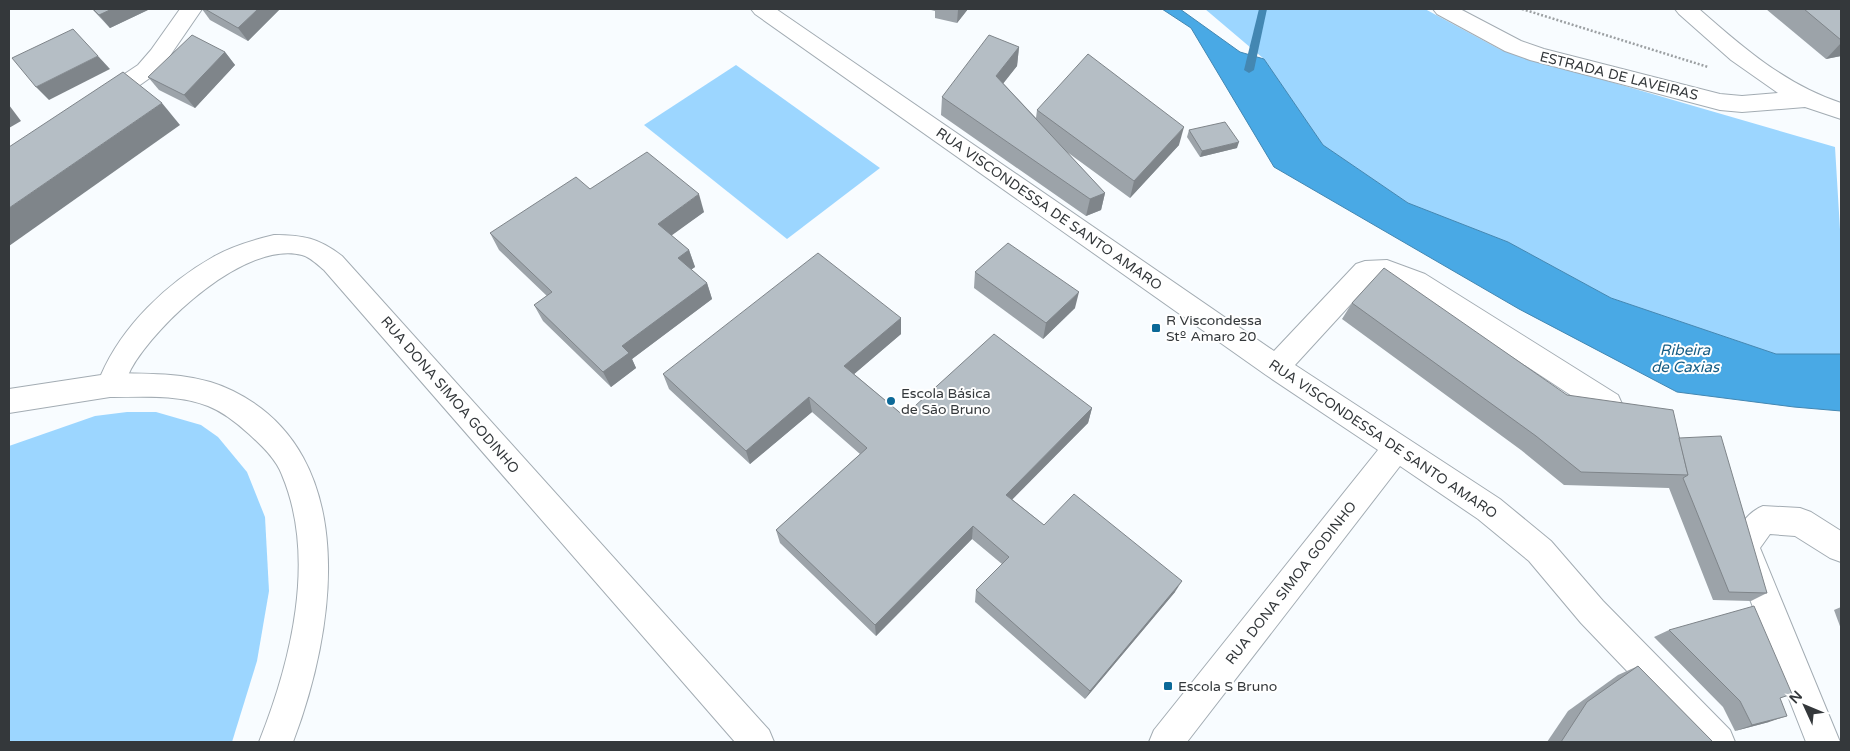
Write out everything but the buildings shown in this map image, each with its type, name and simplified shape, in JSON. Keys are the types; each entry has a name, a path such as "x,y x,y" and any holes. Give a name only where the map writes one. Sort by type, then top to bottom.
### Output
{"street":[{"path":"82,113 131,82 146,70 159,55 191,9"},
{"name":"RUA VISCONDESSA DE SANTO AMARO","path":"762,9 1276,367 1490,509 1540,551 1592,612 1718,742"},
{"name":"ESTRADA DE LAVEIRAS","path":"1444,9 1513,46 1538,55 1720,102 1742,104 1804,99"},
{"path":"1686,9 1771,79 1804,99 1841,111"},
{"name":"RUA DONA SIMOA GODINHO","path":"110,385 121,361 159,314 200,278 227,261 252,251 278,245 300,245 318,251 333,262 757,742"},
{"path":"1276,367 1365,271 1387,270 1416,281 1608,404"},
{"path":"9,401 110,385 185,387 222,400 253,420 276,442 294,467 307,508 313,553 312,599 303,657 286,717 276,742"},
{"name":"RUA DONA SIMOA GODINHO","path":"1166,742 1397,448"},
{"path":"1823,742 1744,546 1763,520 1800,522 1841,548"}],"path":[{"path":"1522,9 1714,69 1742,104"}],"shaded area":[{"path":"1205,9 1425,9 1501,50 1835,147 1841,246 1841,354 1776,354 1611,298 1508,242 1408,203 1323,145 1264,59"},
{"path":"736,65 880,168 787,239 644,125"},
{"path":"127,412 156,412 201,425 218,437 247,472 265,517 269,591 257,661 232,742 9,742 9,446 95,416"}],"water":[{"name":"Ribeira de Caxias","path":"1162,9 1180,9 1240,52 1264,59 1323,145 1408,203 1508,242 1611,298 1776,354 1841,354 1841,411 1677,392 1519,309 1274,167 1191,28"}],"waterway":[{"path":"1249,70 1263,9"}],"place":[{"name":"R Viscondessa Stº Amaro 20","path":"1156,328"},
{"name":"Escola Básica de São Bruno","path":"891,401"},
{"name":"Escola S Bruno","path":"1168,686"}]}
